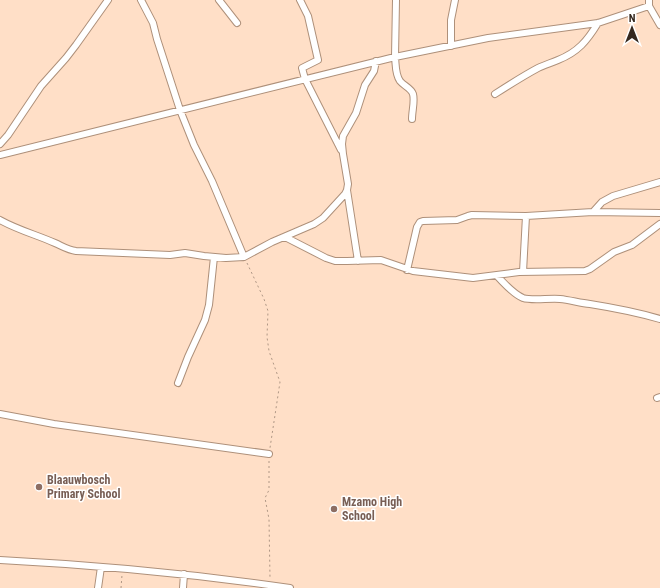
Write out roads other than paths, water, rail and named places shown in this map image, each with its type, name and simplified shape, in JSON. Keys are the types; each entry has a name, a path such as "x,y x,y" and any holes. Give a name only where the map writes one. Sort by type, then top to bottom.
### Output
{"street":[{"path":"0,144 8,135 40,86 66,58 108,0"},
{"path":"141,0 153,23 157,40 180,110 194,145 212,180 244,257"},
{"path":"219,0 237,23"},
{"path":"300,0 308,16 318,60 302,68 304,79 343,154"},
{"path":"396,0 396,71 400,81 411,90 413,94 412,119"},
{"path":"451,46 451,20 454,0"},
{"path":"0,155 376,61 488,38 598,23 649,3 660,25"},
{"path":"495,94 539,67 573,53 591,36 598,23"},
{"path":"0,220 12,227 55,243 66,249 76,251 170,255 185,253 226,258 244,257 260,248 314,224 323,218 343,198 348,184 342,140 344,132 356,113 364,85 374,71 376,61"},
{"path":"593,212 602,202 613,196 660,182"},
{"path":"347,190 358,261"},
{"path":"407,270 417,227 420,222 423,221 457,220 472,215 526,216 593,212 660,212"},
{"path":"523,272 526,216"},
{"path":"285,237 329,260 384,261 407,270 474,278 523,272 579,271 590,269 614,252 632,245 660,224"},
{"path":"178,383 205,320 209,305 214,257"},
{"path":"497,276 514,292 523,298 560,299 618,308 660,319"},
{"path":"0,414 54,424 268,454"},
{"path":"0,560 47,562 184,574 290,588"},
{"path":"98,588 101,567"},
{"path":"183,588 184,574"}],"place":[{"name":"Blaauwbosch Primary School","path":"39,487"},
{"name":"Mzamo High School","path":"334,509"}]}
